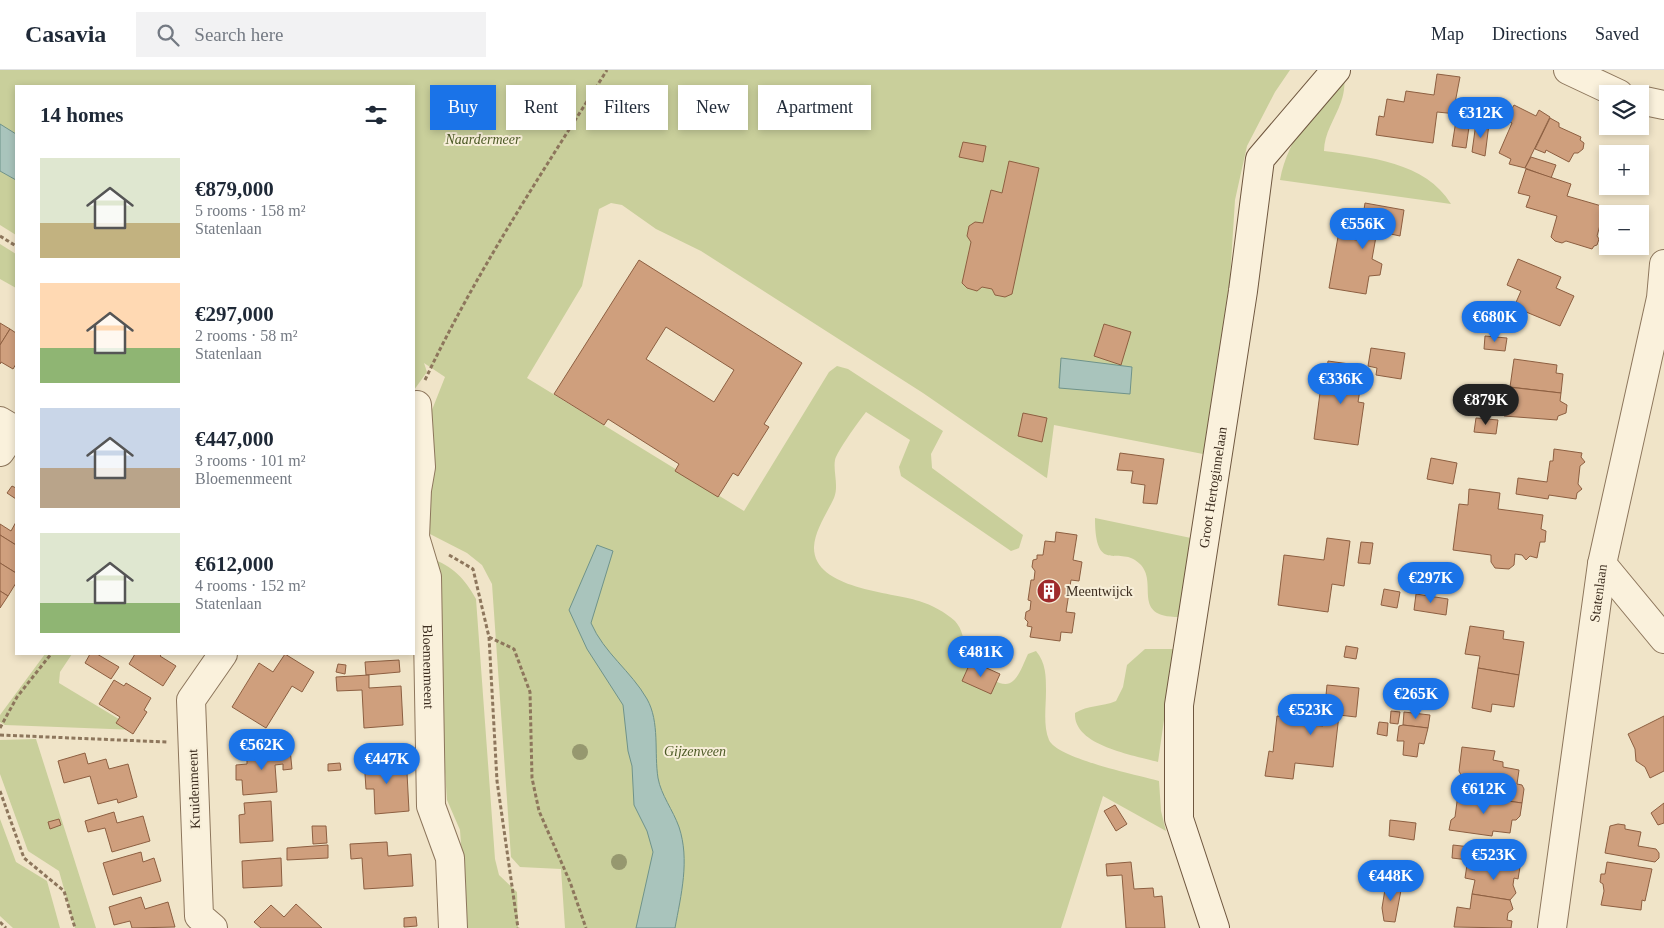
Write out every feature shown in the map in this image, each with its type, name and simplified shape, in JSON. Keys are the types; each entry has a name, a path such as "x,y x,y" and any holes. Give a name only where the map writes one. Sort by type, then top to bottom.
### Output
{"street":[{"name":"Groot Hertoginnelaan","path":"1215,928 1179,819 1179,704 1243,291 1260,159 1336,70"},
{"path":"1568,70 1600,85"},
{"name":"Statenlaan","path":"1552,928 1602,564 1662,299 1664,264"},
{"name":"Bloemenmeent","path":"415,521 417,490 421,468 417,405"},
{"path":"0,421 15,430 0,452"},
{"name":"Bloemenmeent","path":"415,540 427,577 431,806 450,858 453,928"},
{"path":"1602,564 1664,639"},
{"name":"Kruidenmeent","path":"212,928 199,916 191,700 222,655"}],"path":[{"path":"417,405 420,391 452,324 529,192 607,70"},
{"path":"0,236 15,245"},
{"path":"415,538 473,569 489,637 497,781 518,928"},
{"path":"489,637 514,649 530,692 532,778 539,811 570,882 586,928"},
{"path":"0,728 17,698 50,655"},
{"path":"0,735 193,743"},
{"path":"0,791 24,858 64,890 75,928"},
{"path":"0,922 6,928"}],"green space":[{"path":"0,70 1290,70 1275,92 1247,146 1235,200 1230,279 1203,454 1054,425 1047,478 923,393 701,251 656,229 622,205 611,203 599,209 582,286 527,378 744,511 829,372 837,366 848,369 943,431 931,454 932,468 1023,535 1019,548 1011,551 901,476 899,467 910,440 866,412 844,443 835,460 835,493 815,541 814,547 817,561 826,572 839,580 873,591 919,601 947,615 960,628 966,649 973,661 993,680 1007,684 1013,681 1020,672 1028,654 1036,651 1042,660 1045,670 1045,723 1049,740 1055,747 1082,760 1159,781 1161,811 1166,831 1103,796 1061,928 565,928 561,869 520,867 511,857 492,584 482,565 467,553 428,533 428,420 445,377 424,363 427,372 415,389 415,85 15,85 15,133 0,125"},
{"path":"1344,70 1342,98 1328,132 1324,151 1377,159 1411,170 1427,179 1440,190 1451,204 1280,180 1284,164 1297,135 1314,108"},
{"path":"0,171 15,179 15,234 0,225"},
{"path":"0,244 15,253 15,287 0,279"},
{"path":"1095,518 1191,538 1179,617 1164,616 1155,611 1150,605 1147,580 1140,564 1132,558 1125,556 1110,556 1099,548"},
{"path":"430,558 458,574 476,599 495,859 499,875 517,892 518,928 467,928 460,830 447,800"},
{"path":"1145,649 1174,649 1158,762 1121,752 1094,741 1084,734 1077,724 1075,713 1116,701 1123,687 1127,665"},
{"path":"44,655 71,655 60,672 59,683 137,730 5,725 0,722 0,715"},
{"path":"36,739 96,928 75,928 59,871 28,851 0,774 0,740"},
{"path":"0,819 16,862 47,881 60,928 13,928 0,916"}],"water":[{"path":"0,124 15,133 15,179 0,171"},
{"path":"1061,358 1132,367 1130,394 1059,388"},
{"path":"597,545 613,551 591,623 603,644 641,689 651,708 655,728 658,778 679,827 682,839 684,852 683,878 675,928 636,928 653,852 647,831 634,805 632,766 628,751 623,705 587,649 569,610"}],"building":[{"path":"1437,74 1460,77 1455,103 1472,106 1466,148 1452,146 1457,114 1437,112 1433,143 1376,135 1379,116 1384,117 1387,99 1404,102 1406,91 1434,95"},
{"path":"1514,105 1536,116 1539,110 1550,117 1525,168 1509,164 1511,159 1499,153 1512,123 1506,120"},
{"path":"1550,118 1559,123 1559,127 1581,137 1580,140 1584,143 1583,149 1578,153 1574,153 1569,162 1546,150 1545,153 1535,149"},
{"path":"1476,123 1489,124 1485,156 1472,152"},
{"path":"963,142 986,146 983,162 959,157"},
{"path":"1531,157 1556,165 1551,178 1525,168"},
{"path":"1009,161 1039,168 1012,294 1005,297 995,295 992,289 982,287 977,291 967,288 962,283 971,242 967,236 969,226 975,222 983,223 991,190 1002,193"},
{"path":"1526,169 1571,184 1567,196 1599,205 1599,229 1597,236 1599,239 1597,245 1592,249 1566,241 1562,243 1555,241 1551,237 1557,216 1526,207 1530,196 1518,193"},
{"path":"1365,203 1404,210 1400,236 1377,231 1372,259 1382,264 1380,275 1369,276 1366,294 1329,288 1338,237 1363,241 1365,230 1361,229"},
{"path":"1518,259 1561,277 1556,288 1574,296 1560,326 1514,307 1521,291 1507,285"},
{"path":"639,260 802,363 764,424 769,427 738,476 733,473 718,497 675,471 679,464 608,419 604,425 554,394","holes":["666,327 734,370 714,402 646,359"]},
{"path":"0,323 10,329 0,345"},
{"path":"1104,324 1131,332 1121,365 1094,356"},
{"path":"10,329 15,332 15,366 13,369 1,362 0,364 0,345"},
{"path":"1485,336 1507,338 1505,351 1484,349"},
{"path":"1371,348 1405,353 1401,379 1376,375 1377,368 1368,366"},
{"path":"1514,359 1557,365 1556,373 1563,374 1561,393 1510,387"},
{"path":"1328,361 1364,366 1358,402 1364,403 1358,445 1314,439 1320,393 1324,394"},
{"path":"1508,387 1561,393 1560,401 1567,405 1566,413 1558,416 1557,420 1504,416"},
{"path":"1023,413 1047,418 1042,442 1018,436"},
{"path":"1476,418 1498,420 1496,434 1474,432"},
{"path":"1554,449 1582,453 1581,457 1585,462 1580,466 1578,484 1582,489 1577,493 1576,499 1549,495 1548,499 1516,494 1518,478 1547,482 1550,461 1553,461"},
{"path":"1120,453 1164,459 1157,504 1143,503 1145,485 1131,483 1133,471 1117,470"},
{"path":"1431,458 1457,463 1453,484 1427,479"},
{"path":"12,486 15,488 15,498 7,493"},
{"path":"1469,489 1500,493 1498,509 1543,515 1541,529 1546,531 1545,542 1540,542 1537,558 1530,556 1526,560 1522,555 1515,554 1514,565 1509,569 1495,568 1491,562 1491,555 1453,550 1459,504 1468,505"},
{"path":"0,524 11,531 15,524 15,544 0,535"},
{"name":"Meentwijck","path":"1056,532 1077,535 1073,560 1082,562 1079,581 1071,580 1066,612 1075,613 1072,633 1061,632 1060,641 1030,637 1032,627 1027,626 1028,622 1025,619 1026,612 1030,610 1031,601 1028,600 1031,580 1034,580 1035,571 1032,567 1033,560 1037,559 1037,555 1043,555 1045,541 1055,542"},
{"path":"0,535 15,544 15,572 0,563"},
{"path":"1327,538 1350,541 1344,586 1332,584 1328,612 1278,605 1284,555 1324,560"},
{"path":"1361,542 1373,543 1370,564 1358,563"},
{"path":"0,563 15,572 15,585 8,596 0,591"},
{"path":"1384,589 1400,592 1397,608 1381,605"},
{"path":"0,591 8,596 0,608"},
{"path":"1416,594 1448,599 1446,615 1414,610"},
{"path":"1470,626 1504,631 1503,639 1524,642 1519,675 1478,668 1480,656 1465,654"},
{"path":"1346,646 1358,648 1356,659 1344,657"},
{"path":"89,655 99,655 119,667 111,679 85,663"},
{"path":"134,655 161,655 176,666 163,686 129,664"},
{"path":"284,655 287,655 314,672 302,692 292,686 266,728 232,707 259,663 273,672"},
{"path":"399,660 400,672 366,675 365,662"},
{"path":"971,661 1000,674 991,694 962,681"},
{"path":"338,664 346,665 345,674 336,672"},
{"path":"1478,668 1519,675 1514,707 1492,704 1491,712 1472,708"},
{"path":"369,675 369,688 401,686 403,725 364,728 362,690 337,691 336,677"},
{"path":"114,680 124,686 126,683 151,698 144,710 147,712 133,734 116,723 120,717 99,704"},
{"path":"1327,685 1359,688 1356,717 1339,715 1333,767 1295,763 1293,779 1265,776 1269,751 1273,752 1277,716 1290,718 1289,723 1323,726"},
{"path":"1391,711 1400,712 1398,724 1390,723"},
{"path":"1404,712 1430,715 1428,728 1403,725"},
{"path":"1664,716 1664,771 1650,778 1645,767 1636,761 1635,749 1628,734"},
{"path":"1379,722 1388,723 1387,736 1377,734"},
{"path":"1399,726 1428,728 1424,744 1419,743 1417,757 1403,755 1404,741 1397,741"},
{"path":"1462,747 1495,751 1493,760 1503,762 1503,767 1519,770 1517,784 1522,785 1524,789 1522,803 1459,794"},
{"path":"290,749 292,769 283,770 283,764 275,765 277,792 243,795 242,780 236,780 236,765 247,764 247,751"},
{"path":"85,753 88,764 106,759 109,769 128,764 137,797 118,803 117,799 98,804 90,776 64,783 58,761"},
{"path":"397,757 397,773 407,773 409,811 375,814 374,789 366,789 364,759"},
{"path":"340,763 341,770 328,771 328,764"},
{"path":"1458,794 1522,803 1520,816 1516,820 1512,820 1510,833 1493,831 1492,836 1449,830 1451,820 1455,817"},
{"path":"271,801 273,841 240,843 239,815 245,814 244,803"},
{"path":"1664,803 1664,823 1658,825 1651,813"},
{"path":"1115,805 1127,824 1116,831 1104,811"},
{"path":"114,812 117,823 143,816 150,841 112,852 105,828 88,832 85,821"},
{"path":"59,819 61,825 50,829 48,822"},
{"path":"1390,820 1416,823 1414,840 1389,836"},
{"path":"1625,825 1625,829 1641,832 1638,846 1656,849 1659,853 1659,858 1655,862 1605,853 1610,826"},
{"path":"312,826 326,826 327,843 313,844"},
{"path":"387,842 388,856 411,854 413,886 364,889 362,858 351,859 350,844"},
{"path":"328,845 328,858 287,860 287,848"},
{"path":"1453,845 1479,848 1477,861 1452,858"},
{"path":"141,852 143,862 154,858 161,881 113,895 103,863"},
{"path":"281,858 282,886 243,888 242,861"},
{"path":"1131,862 1134,889 1153,888 1154,897 1162,896 1165,928 1126,928 1122,875 1107,876 1106,864"},
{"path":"1607,862 1652,869 1645,901 1642,900 1641,910 1601,905 1604,891 1603,884 1600,882 1601,874 1605,874"},
{"path":"1500,864 1520,867 1518,879 1514,878 1513,885 1516,893 1510,900 1472,894 1475,880 1465,878 1467,865 1499,870"},
{"path":"1386,883 1402,885 1395,922 1384,921 1382,908"},
{"path":"1472,894 1510,900 1513,909 1508,913 1507,920 1512,921 1511,928 1454,927 1457,907 1470,909"},
{"path":"141,897 145,909 168,902 175,927 132,928 130,921 114,925 109,907"},
{"path":"296,904 322,928 261,928 254,922 271,905 284,917"},
{"path":"416,917 417,926 404,927 404,918"}],"place":[{"name":"Meentwijck","path":"1049,591"}],"park label":[{"name":"Naardermeer","path":"483,139"},
{"name":"Gijzenveen","path":"695,751"}]}
